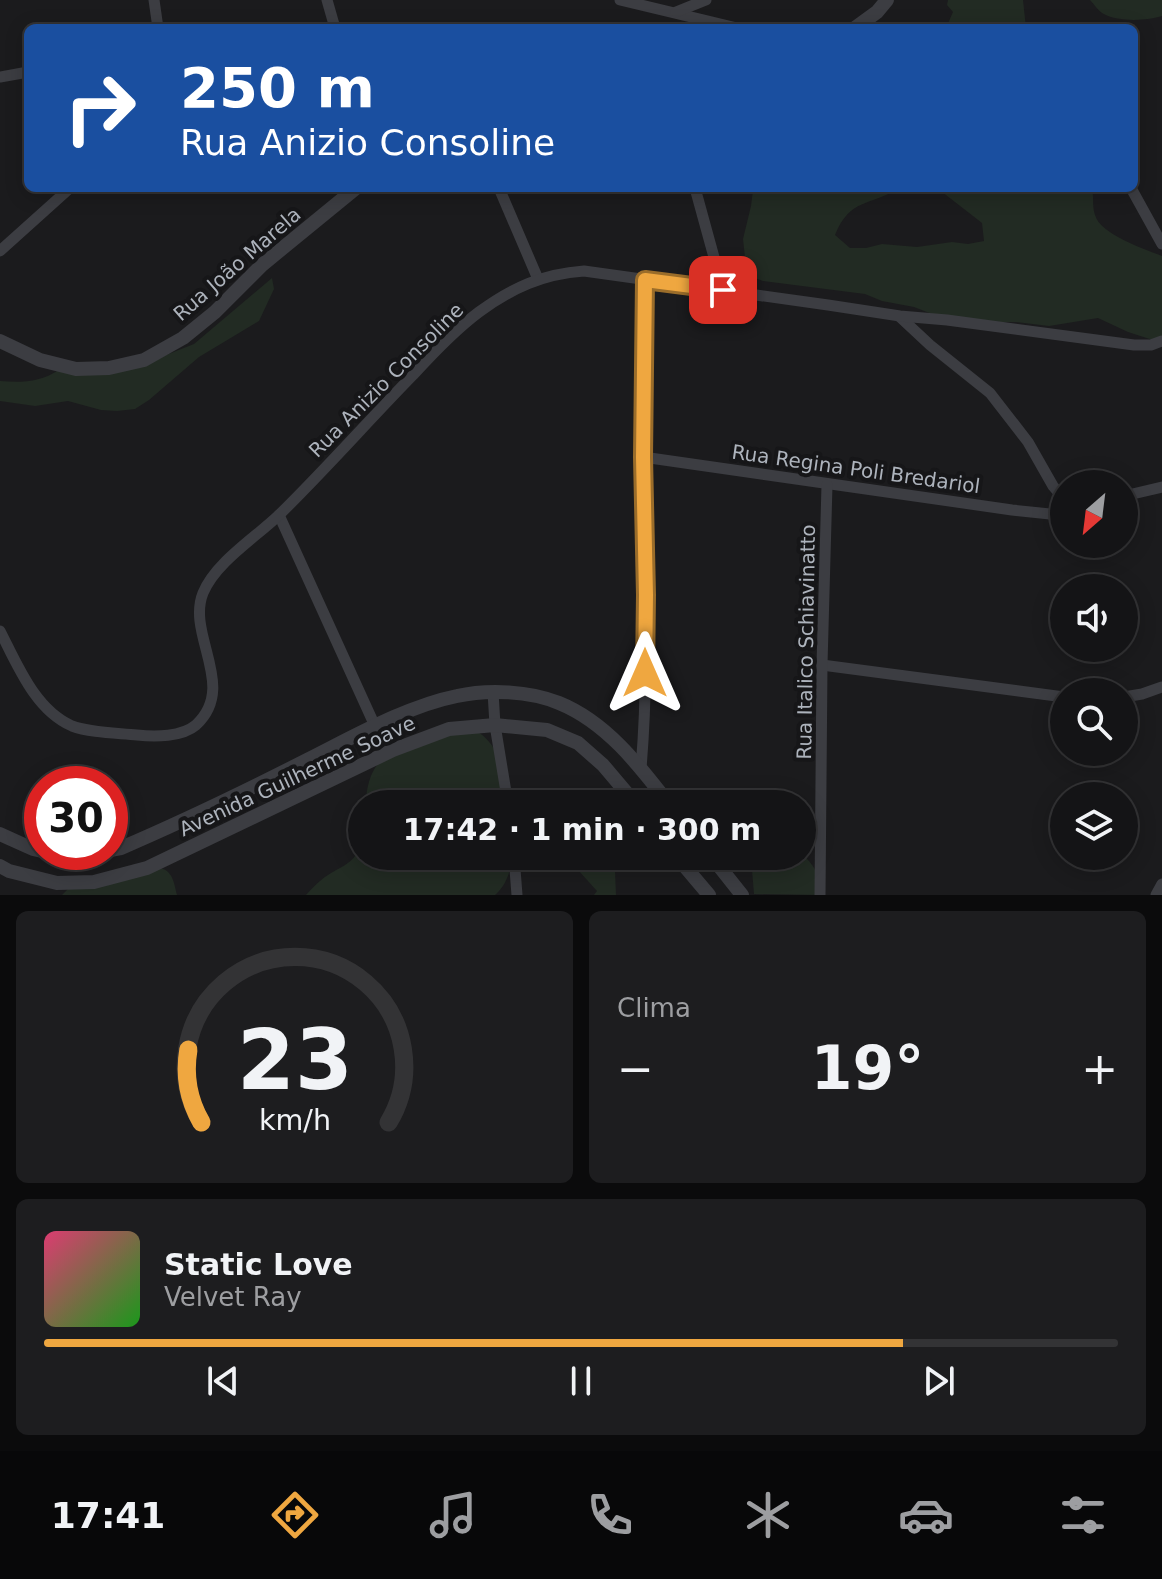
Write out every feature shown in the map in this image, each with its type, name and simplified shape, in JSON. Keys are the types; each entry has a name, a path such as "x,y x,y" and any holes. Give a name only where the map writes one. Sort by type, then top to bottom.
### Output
{"street":[{"path":"154,0 157,24"},
{"path":"327,0 334,24"},
{"path":"620,0 722,24"},
{"path":"676,12 706,0"},
{"path":"860,24 887,0"},
{"path":"0,77 24,73"},
{"path":"0,251 66,192"},
{"name":"Rua João Marela","path":"0,341 40,360 76,369 109,368 144,360 183,338 215,312 262,265 351,192"},
{"path":"501,192 538,279"},
{"path":"696,192 723,290"},
{"path":"1133,192 1162,244"},
{"name":"Rua Anizio Consoline","path":"0,631 37,697 52,714 72,726 144,736 171,735 193,728 211,701 213,683 199,615 203,593 214,575 279,515 434,352 477,314 512,291 538,279 562,273 584,271 900,316 1134,345 1151,345 1162,341"},
{"path":"641,768 645,722 645,280"},
{"path":"900,316 930,345 990,393 1028,442 1050,481"},
{"name":"Rua Regina Poli Bredariol","path":"643,457 1050,514"},
{"name":"Rua Italico Schiavinatto","path":"820,895 827,485"},
{"path":"1138,493 1162,487"},
{"path":"279,515 375,726"},
{"path":"822,665 1050,695"},
{"path":"1138,695 1162,687"},
{"path":"493,692 506,790"},
{"name":"Avenida Guilherme Soave","path":"128,845 375,726 426,705 458,696 493,692 558,702 594,722 641,768 658,790"},
{"name":"Avenida Guilherme Soave","path":"0,866 57,883 94,882 147,868 393,750 449,729 495,725 547,730 578,743 603,765 624,790"},
{"path":"0,834 24,845"},
{"path":"54,870 57,883"},
{"path":"514,870 514,893"},
{"path":"688,870 709,895"},
{"path":"722,870 742,895"},
{"path":"1156,895 1162,884"}],"shaded area":[{"path":"948,0 1023,0 1026,24 948,24 953,12 947,5"},
{"path":"1090,0 1162,0 1162,16 1141,20 1110,17"},
{"path":"753,192 893,192 854,209 835,235 850,248 882,244 917,247 984,241 982,223 942,192 1092,192 1095,215 1105,228 1162,256 1162,343 1098,318 1049,326 999,322 932,314 865,294 763,281 747,275 743,239"},
{"path":"272,278 274,289 259,321 199,357 135,409 101,410 68,401 35,406 0,401 0,381 31,381 59,370 161,357 194,344"},
{"path":"473,729 496,752 505,790 367,790 371,776 382,760 420,743"},
{"path":"348,862 348,870 510,870 495,895 306,895"},
{"path":"160,868 170,875 177,895 62,895 68,889"},
{"path":"615,870 616,895 594,895 597,891 579,871"},
{"path":"752,870 816,870 821,883 821,895 754,894"}],"route":[{"path":"645,673 645,280 723,290"}]}
